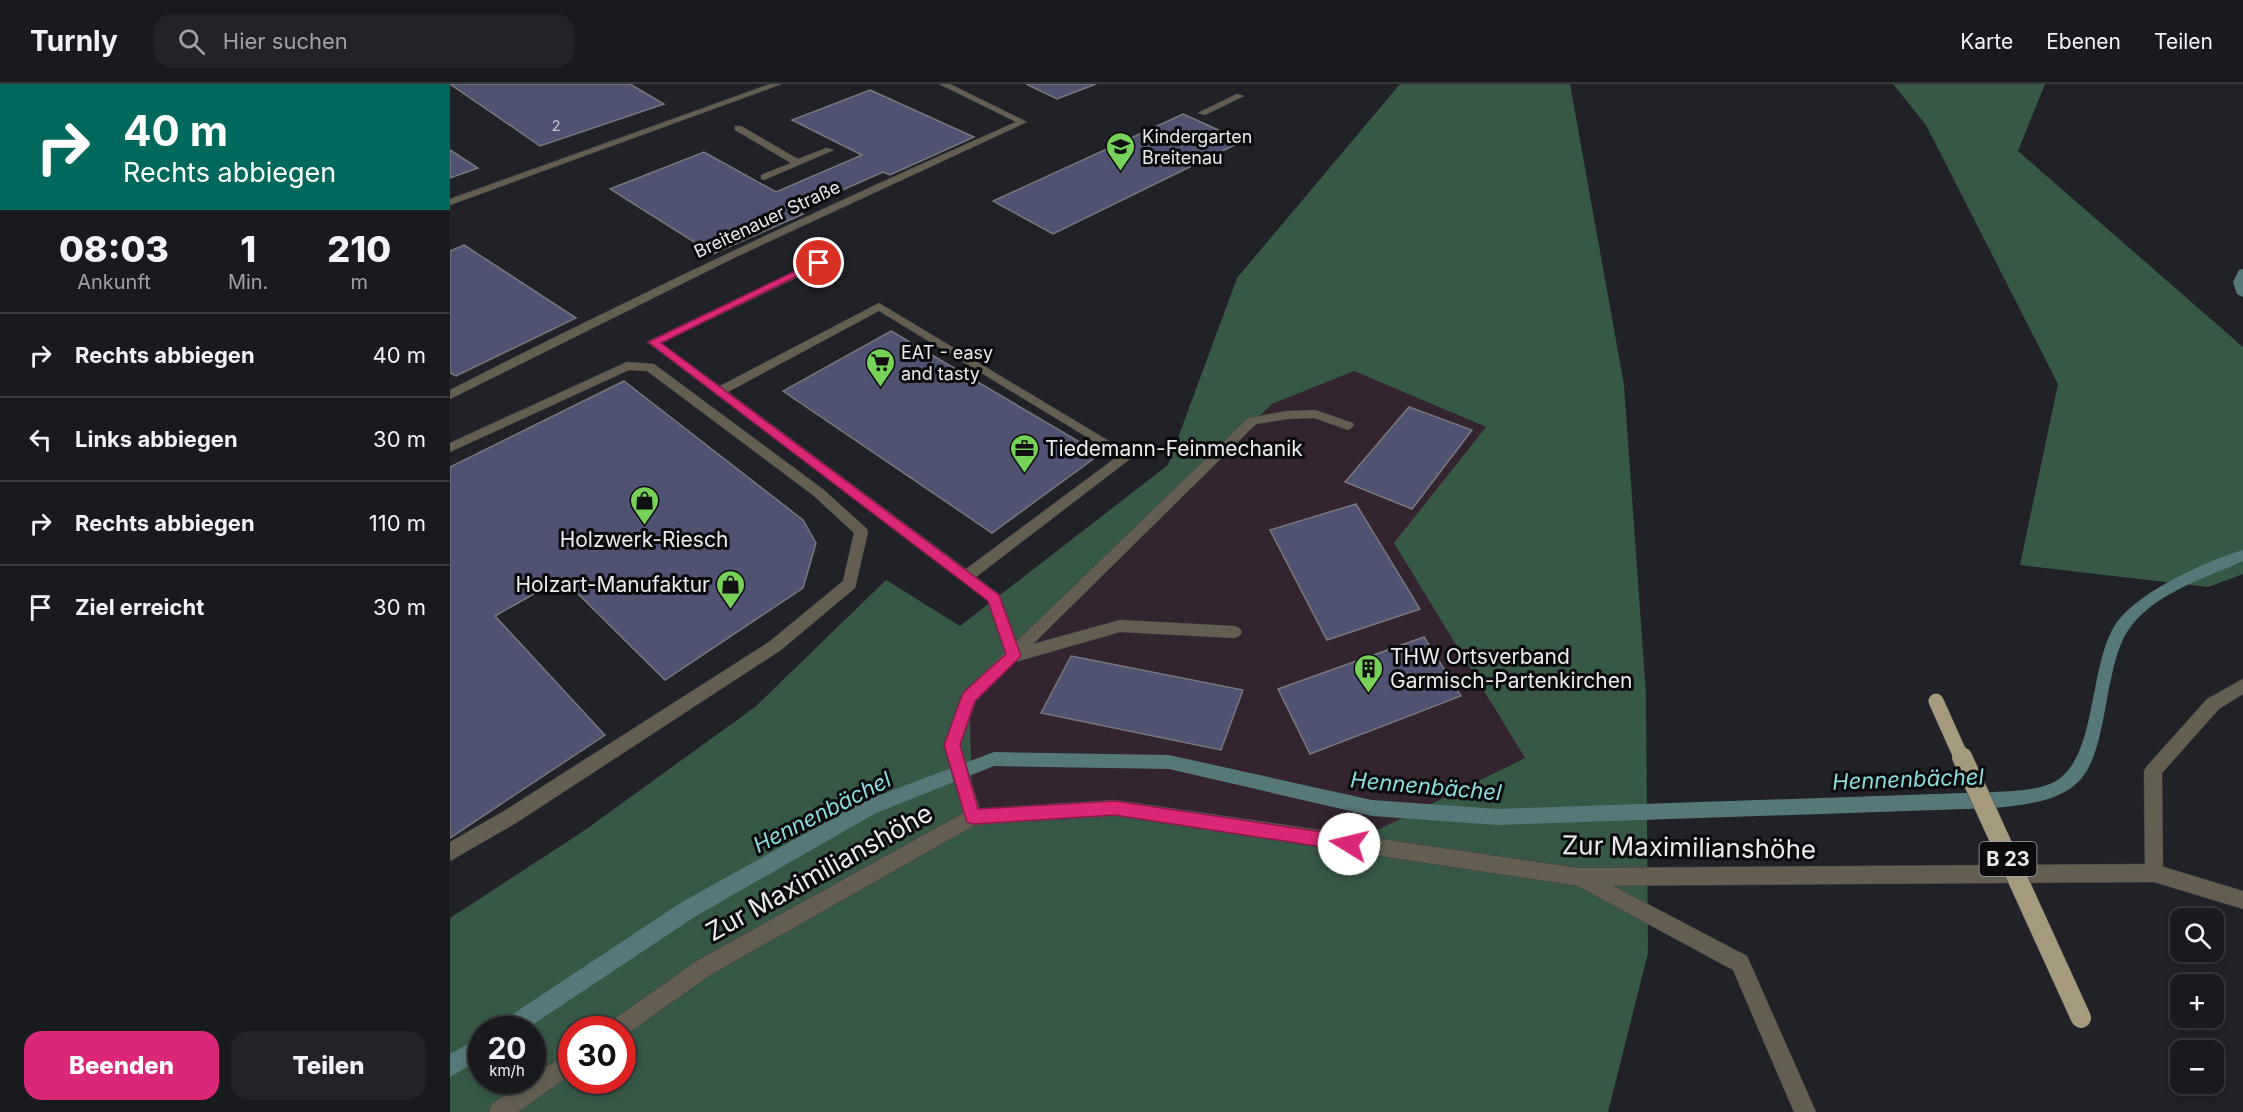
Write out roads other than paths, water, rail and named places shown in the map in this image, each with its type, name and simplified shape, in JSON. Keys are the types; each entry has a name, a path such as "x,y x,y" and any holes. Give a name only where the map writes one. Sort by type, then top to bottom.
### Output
{"main road":[{"name":"B 23","path":"1936,700 2081,1018"}],"street":[{"path":"741,84 755,91"},
{"path":"450,202 778,84"},
{"name":"Breitenauer Straße","path":"450,394 780,230 1023,122 943,84"},
{"path":"1202,113 1240,96"},
{"path":"738,128 798,163"},
{"path":"764,177 829,150"},
{"path":"819,263 653,342 994,598 1014,656"},
{"path":"718,392 879,306 1127,456 966,577"},
{"path":"450,448 617,370 627,366 650,367 819,493 861,532 850,584 774,646 510,818 450,852"},
{"path":"973,817 952,745 969,698 1252,421 1287,415 1316,414 1348,426"},
{"path":"1014,656 1120,626 1234,632"},
{"path":"2154,873 2153,771 2213,704 2243,686"},
{"name":"Zur Maximilianshöhe","path":"635,1016 705,967 973,817 1115,808 1580,877 2154,873 2243,900"},
{"path":"1580,877 1740,963 1805,1112"},
{"path":"500,1112 558,1071"}],"waterway":[{"name":"Hennenbächel","path":"2243,272 2238,282 2243,294"},
{"name":"Hennenbächel","path":"528,1016 689,909 870,807 994,759 1169,762 1372,808 1498,817 1993,800 2048,792 2067,783 2081,768 2090,744 2106,666 2122,627 2133,615 2161,594 2194,576 2243,555"},
{"name":"Hennenbächel","path":"450,1066 468,1055"}],"place":[{"name":"Kindergarten Breitenau","path":"1121,172"},
{"name":"EAT - easy and tasty","path":"880,388"},
{"name":"Tiedemann-Feinmechanik","path":"1024,474"},
{"name":"Holzwerk-Riesch","path":"644,526"},
{"name":"Holzart-Manufaktur","path":"731,610"},
{"name":"THW Ortsverband Garmisch-Partenkirchen","path":"1369,694"}]}
